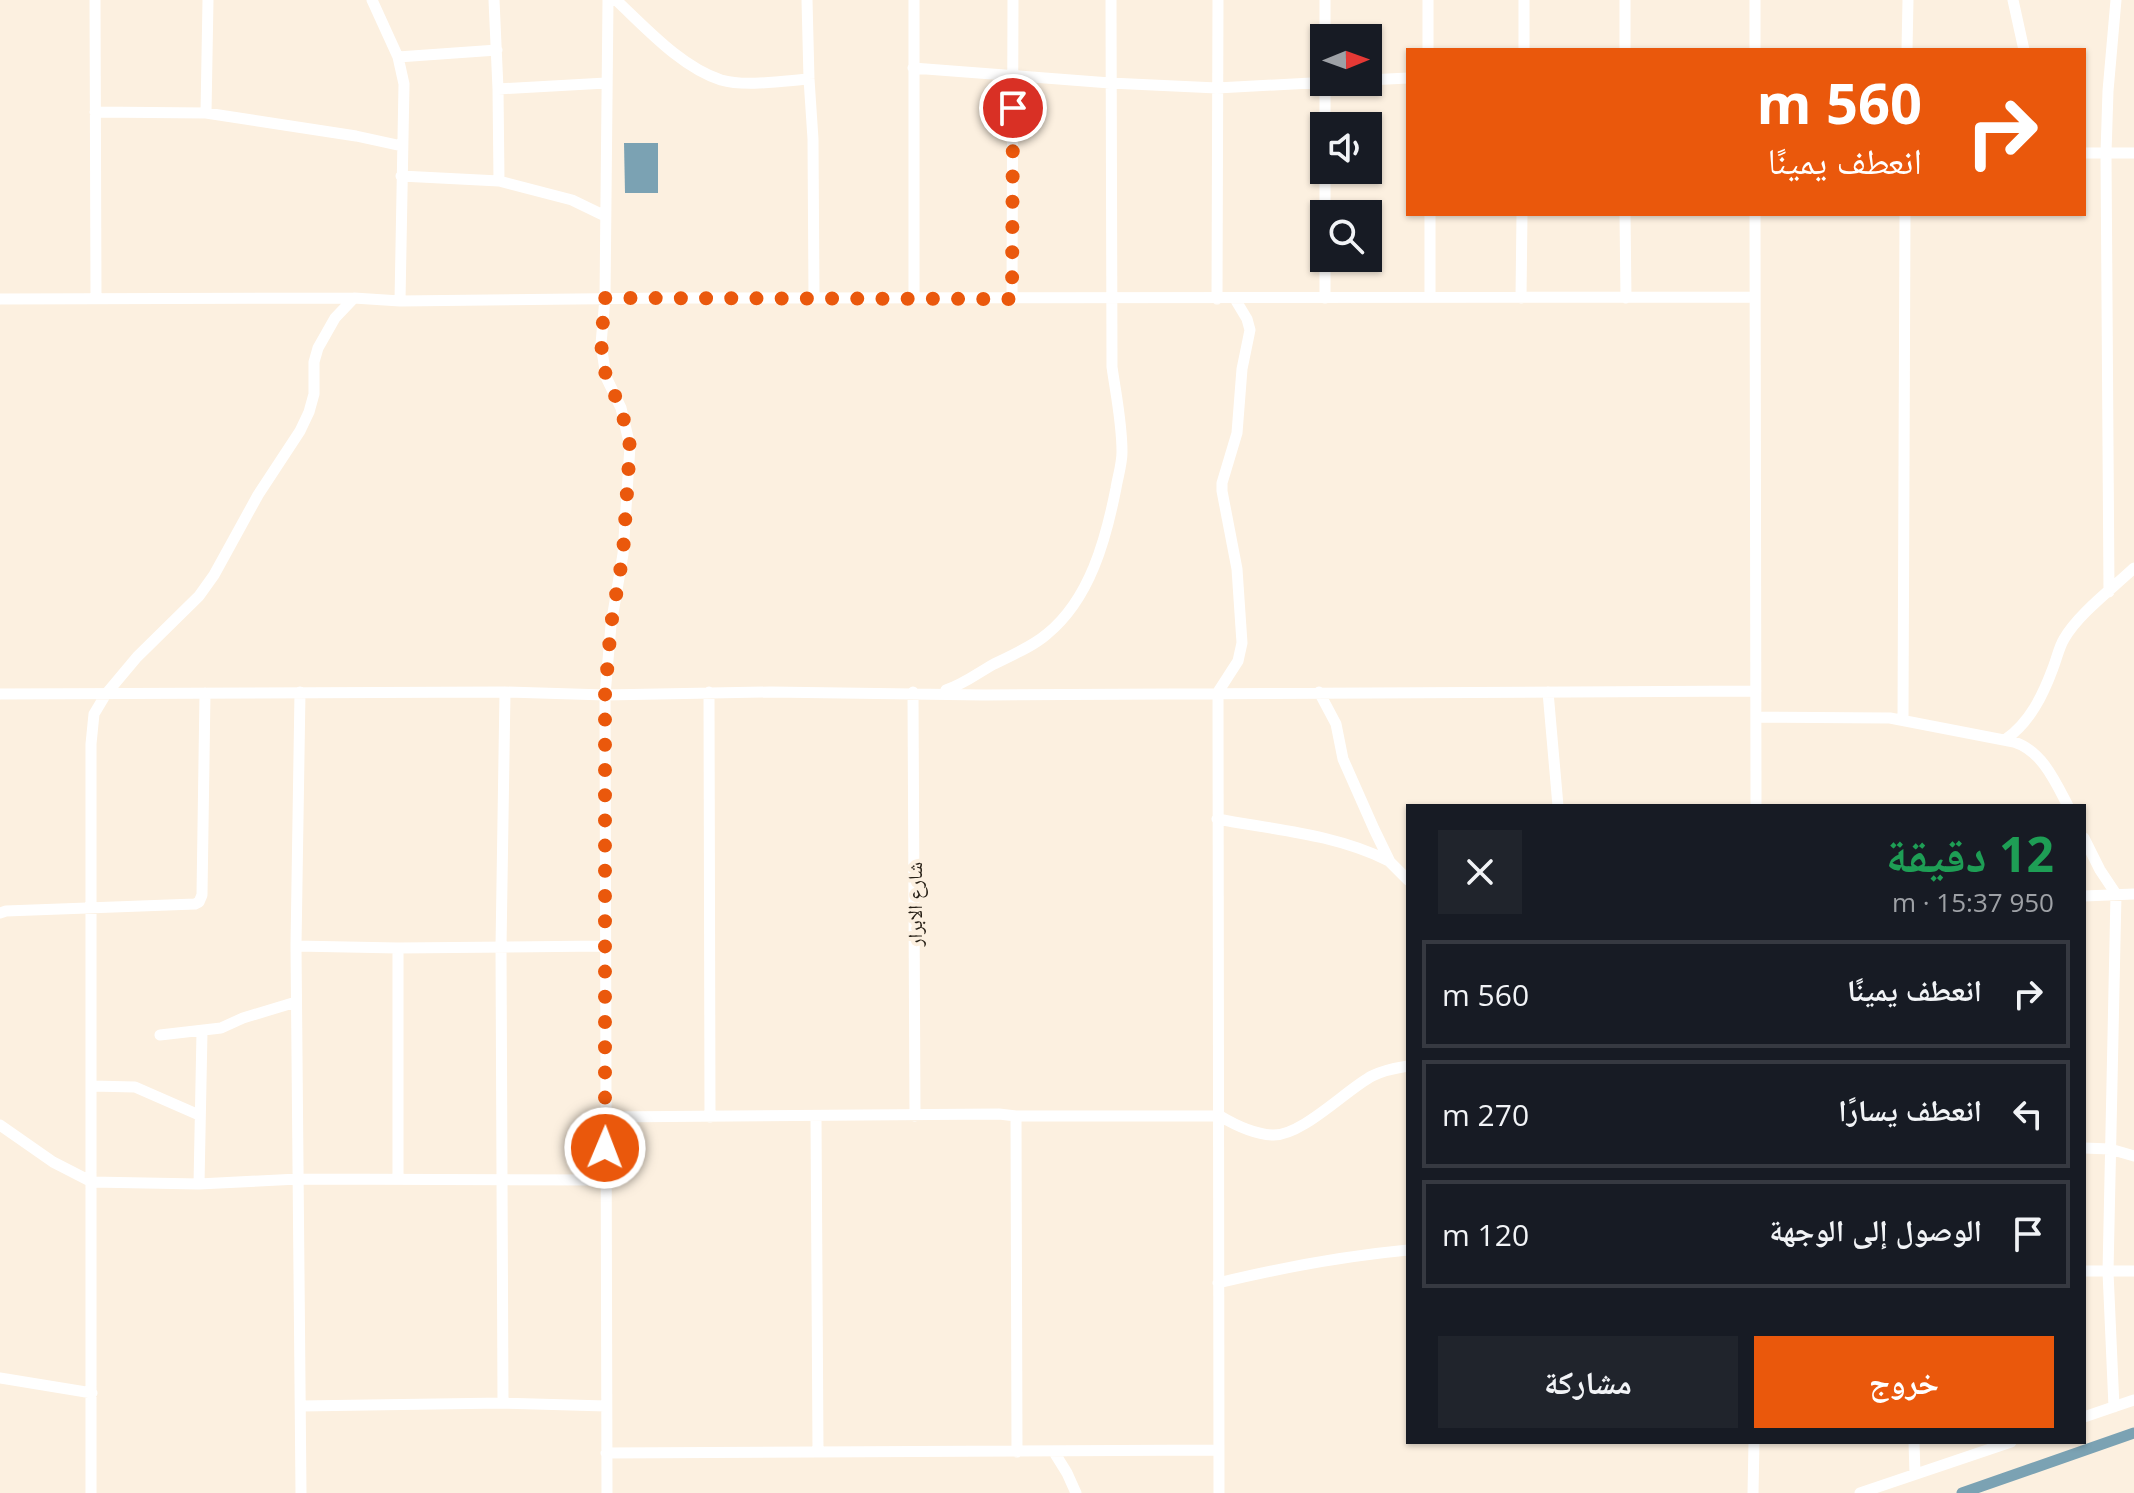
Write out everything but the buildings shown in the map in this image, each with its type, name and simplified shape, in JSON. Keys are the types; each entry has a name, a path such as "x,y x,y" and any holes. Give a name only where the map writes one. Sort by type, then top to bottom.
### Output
{"street":[{"path":"95,0 96,298"},
{"path":"206,113 208,0"},
{"path":"372,0 398,57 404,84 400,301"},
{"path":"494,0 499,181"},
{"path":"607,1493 605,695 611,625 623,554 630,446 621,408 606,377 601,344 605,298 608,0"},
{"path":"616,0 670,49 721,80 747,83 809,79"},
{"path":"807,0 813,139 814,298"},
{"path":"914,0 914,298"},
{"path":"1012,299 1013,0"},
{"path":"938,693 966,683 1048,634 1074,606 1092,571 1109,519 1122,455 1121,424 1112,367 1111,0"},
{"path":"1217,299 1218,0"},
{"path":"1325,0 1325,24"},
{"path":"1428,0 1428,48"},
{"path":"1524,0 1524,48"},
{"path":"1625,0 1625,48"},
{"path":"1755,0 1755,48"},
{"path":"1907,48 1908,0"},
{"path":"2013,0 2024,48"},
{"path":"2109,592 2106,153 2116,0"},
{"path":"398,57 497,50"},
{"path":"913,68 1217,88 1310,83"},
{"path":"1382,79 1406,78"},
{"path":"498,89 606,83"},
{"path":"95,112 206,113 402,146"},
{"path":"2086,153 2134,153"},
{"path":"401,176 499,181 572,200 605,216"},
{"path":"1430,216 1430,296"},
{"path":"1521,298 1522,216"},
{"path":"1625,216 1626,298"},
{"path":"1755,216 1756,804"},
{"path":"1903,720 1905,216"},
{"path":"1325,272 1325,298"},
{"path":"0,299 354,298 400,301 1755,297"},
{"path":"91,1493 94,714 106,694 137,657 199,596 214,575 258,495 300,431 314,394 314,362 318,348 335,318 354,298"},
{"path":"1219,1493 1218,692 1238,661 1242,643 1237,569 1222,483 1237,433 1242,369 1250,330 1235,299"},
{"path":"2006,739 2035,709 2064,639 2079,619 2134,568"},
{"path":"0,694 913,692 984,695 1756,691"},
{"path":"300,692 296,1002 301,1493"},
{"path":"503,1403 501,947 505,692"},
{"path":"709,692 710,1117"},
{"name":"شارع الابرار","path":"913,692 915,1116"},
{"path":"1319,692 1336,724 1343,759 1390,862"},
{"path":"1548,692 1558,804"},
{"path":"0,913 199,902 202,895 205,693"},
{"path":"1756,717 1890,718 2006,739 2032,751 2054,778 2067,804"},
{"path":"1217,819 1338,840 1390,862 1406,878"},
{"path":"2086,842 2116,894 2108,1272 2114,1407"},
{"path":"2086,896 2134,894"},
{"path":"296,946 605,946"},
{"path":"398,948 398,1179"},
{"path":"160,1035 221,1028 296,1002"},
{"path":"199,1184 202,1032"},
{"path":"606,1117 1220,1116 1244,1128 1275,1136 1335,1104 1370,1077 1391,1068 1406,1066"},
{"path":"92,1086 135,1087 199,1115"},
{"path":"1016,1116 1017,1452"},
{"path":"816,1117 818,1451"},
{"path":"0,1125 53,1162 92,1182 199,1184 298,1179 605,1180"},
{"path":"2086,1148 2110,1149 2134,1156"},
{"path":"1218,1283 1270,1271 1406,1250"},
{"path":"2086,1271 2134,1271"},
{"path":"0,1378 92,1393"},
{"path":"2086,1416 2134,1400"},
{"path":"301,1406 503,1403 606,1406"},
{"path":"1753,1493 1754,1444"},
{"path":"1914,1444 1915,1474"},
{"path":"1860,1493 2005,1444"},
{"path":"606,1453 1218,1450"},
{"path":"1054,1452 1076,1493"}],"water":[{"path":"624,143 658,143 658,193 625,193"}],"waterway":[{"path":"1962,1493 2134,1433"}],"route":[{"path":"605,1148 605,695 630,469 626,424 606,377 601,344 605,298 1012,299 1013,108"}]}
